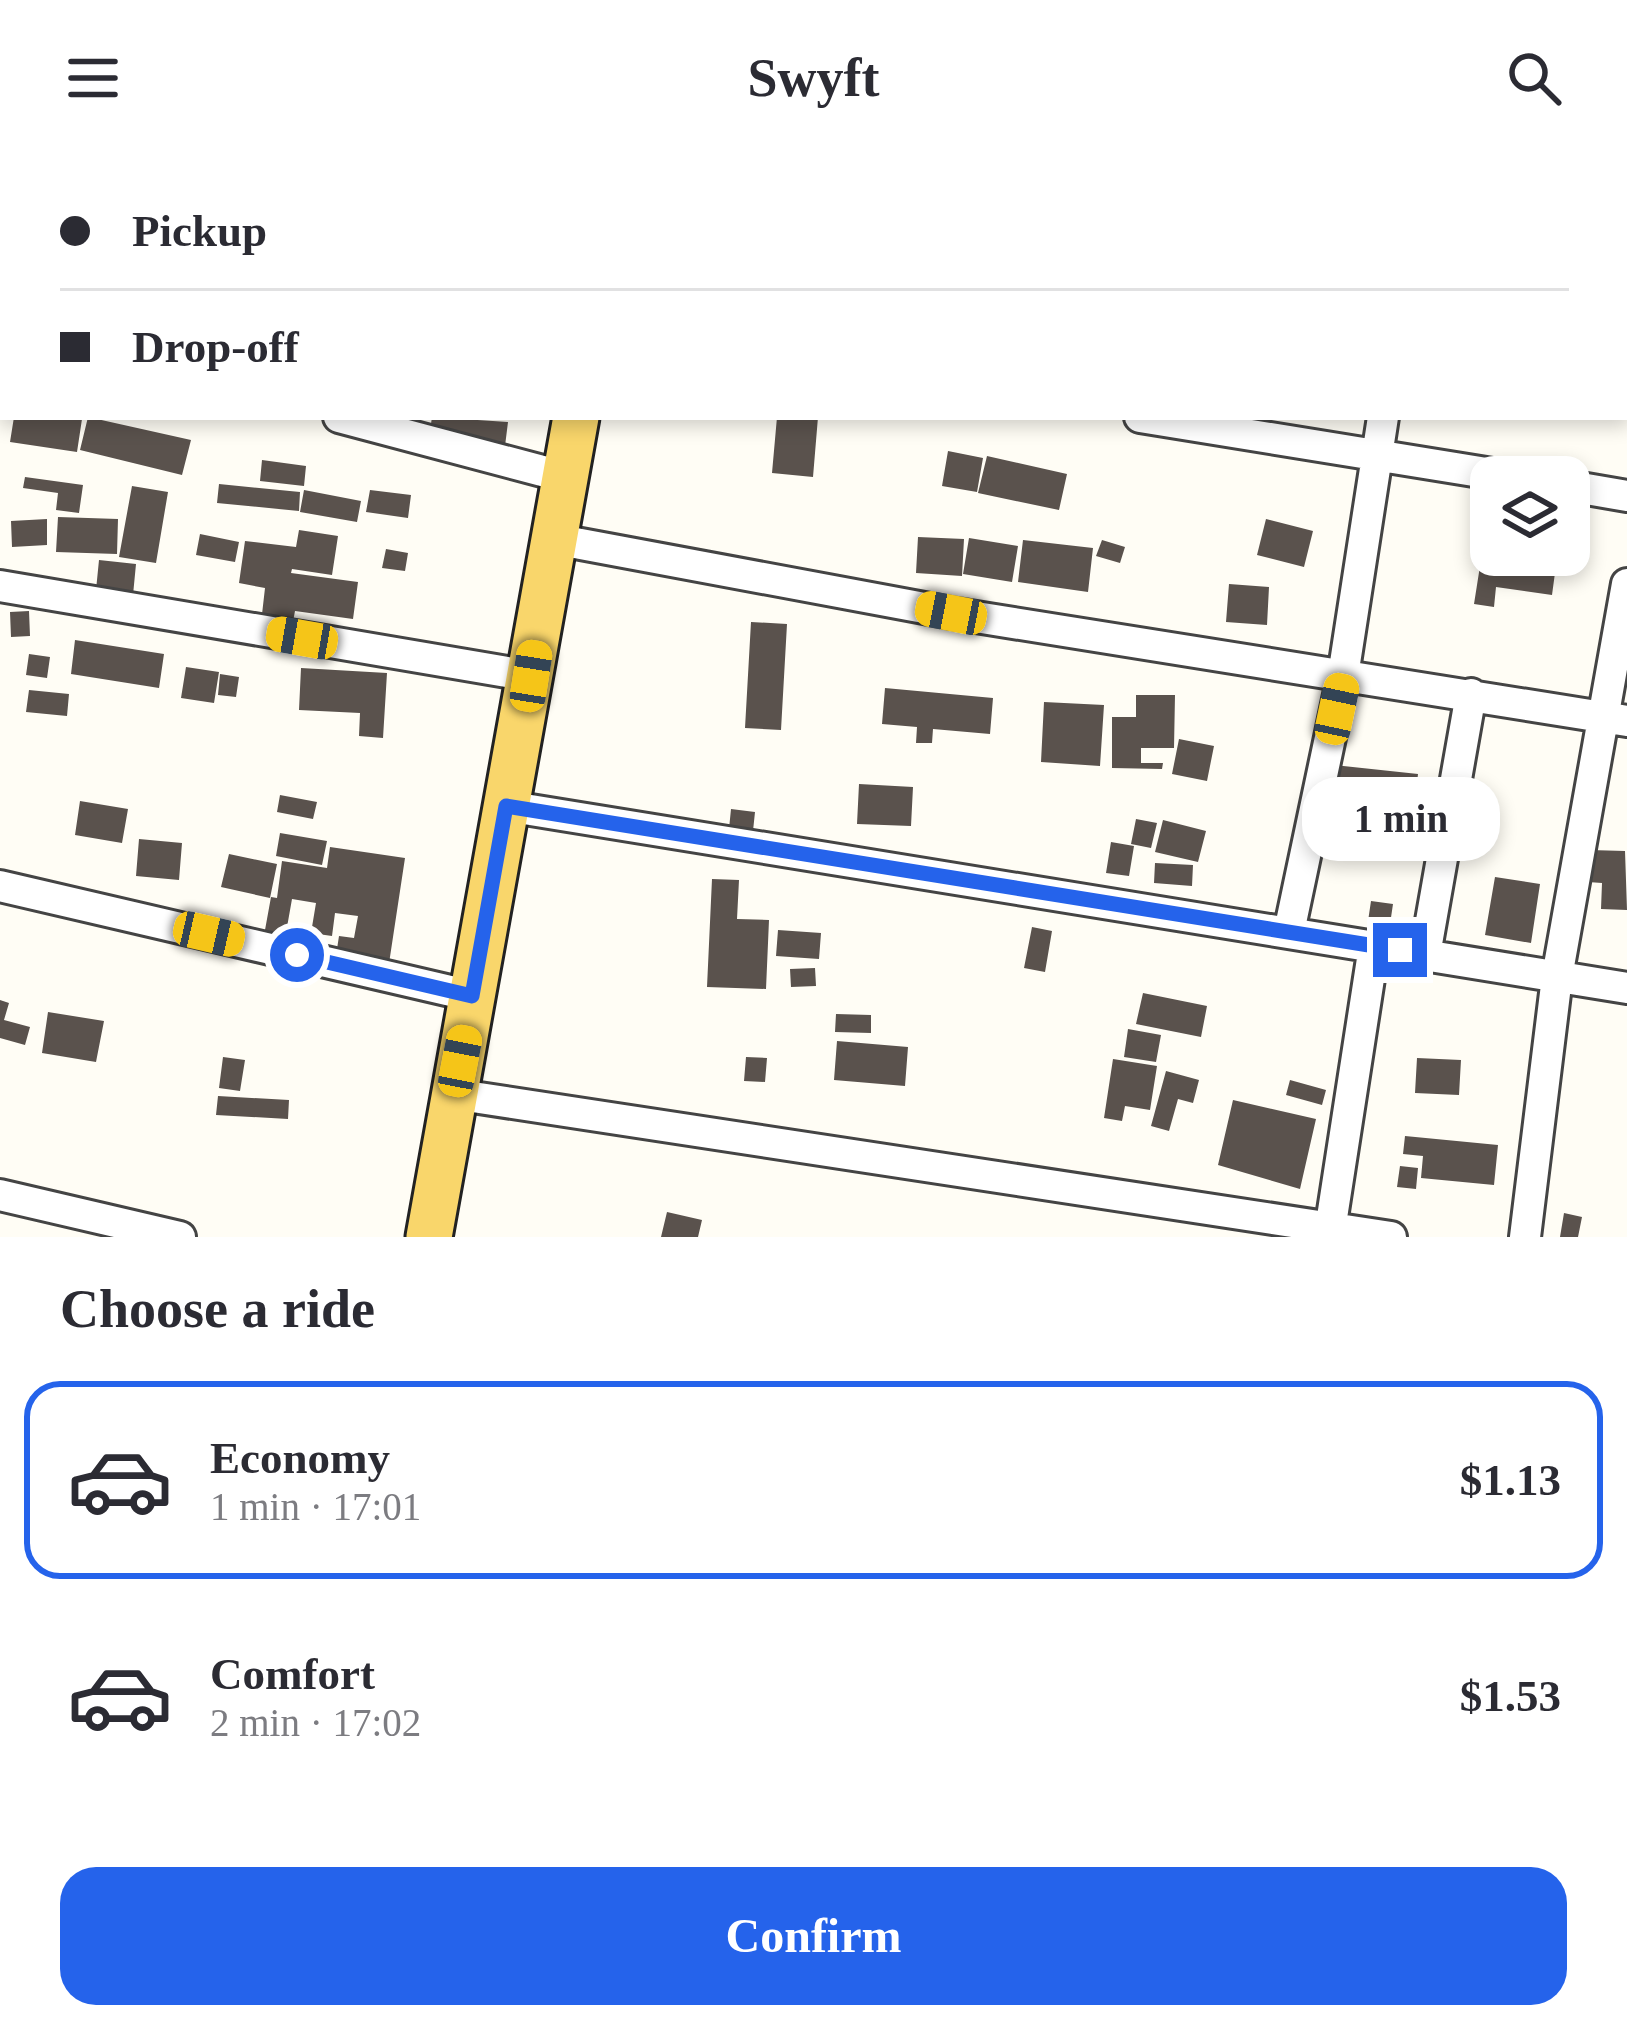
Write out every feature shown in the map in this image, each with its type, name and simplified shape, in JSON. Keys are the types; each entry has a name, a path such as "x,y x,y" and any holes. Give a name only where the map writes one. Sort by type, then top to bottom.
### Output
{"main road":[{"path":"429,1237 576,420"}],"street":[{"path":"351,420 566,477"},
{"path":"1159,420 1470,470"},
{"path":"1289,932 1343,676 1383,420"},
{"path":"1590,490 1627,496"},
{"path":"554,538 951,613 1616,719"},
{"path":"1525,1237 1557,977 1616,719 1627,584"},
{"path":"0,586 531,676"},
{"path":"1425,955 1471,694"},
{"path":"506,806 1627,988"},
{"path":"0,886 472,996"},
{"path":"1330,1232 1374,946"},
{"path":"453,1094 1330,1232 1391,1237"},
{"path":"0,1195 180,1237"}],"building":[{"path":"14,420 82,420 77,452 10,442"},
{"path":"87,420 191,440 182,475 80,450"},
{"path":"432,420 508,422 505,446 429,437"},
{"path":"777,420 818,420 813,477 772,473"},
{"path":"948,451 983,458 977,492 942,486"},
{"path":"987,456 1067,474 1059,510 978,493"},
{"path":"262,460 306,466 304,486 260,481"},
{"path":"25,477 83,485 79,513 56,510 58,493 23,488"},
{"path":"219,484 300,492 299,511 217,503"},
{"path":"132,486 168,492 156,563 119,557"},
{"path":"304,490 361,501 357,522 300,512"},
{"path":"370,490 411,495 408,518 366,512"},
{"path":"58,517 118,519 117,554 56,552"},
{"path":"47,519 47,545 12,547 11,521"},
{"path":"1266,519 1313,531 1304,567 1257,555"},
{"path":"299,530 338,536 332,575 292,569 291,573 358,582 353,619 295,611 292,627 261,623 265,588 239,583 245,541 296,547"},
{"path":"200,534 239,542 235,562 196,555"},
{"path":"918,537 964,539 962,576 916,573"},
{"path":"969,538 1018,546 1012,582 963,574"},
{"path":"1023,540 1093,548 1088,592 1018,582"},
{"path":"1102,540 1125,547 1120,563 1096,556"},
{"path":"386,549 408,553 405,571 382,568"},
{"path":"99,560 136,564 133,595 96,590"},
{"path":"1478,576 1555,576 1552,595 1496,587 1494,607 1474,604"},
{"path":"1229,584 1269,587 1267,625 1226,622"},
{"path":"29,611 30,636 11,637 10,612"},
{"path":"751,622 787,624 781,730 745,728"},
{"path":"75,640 164,654 159,688 71,674"},
{"path":"29,654 50,657 47,678 26,675"},
{"path":"186,667 219,672 214,703 181,698"},
{"path":"301,668 387,673 383,738 359,736 360,713 299,710"},
{"path":"220,674 239,677 236,697 218,695"},
{"path":"885,688 993,698 990,734 933,729 932,743 916,743 917,727 882,724"},
{"path":"29,690 69,694 67,716 26,712"},
{"path":"1136,695 1175,695 1174,748 1141,748 1141,763 1163,763 1162,769 1112,768 1112,717 1136,717"},
{"path":"1044,702 1104,705 1100,766 1041,762"},
{"path":"1179,739 1214,746 1207,781 1172,774"},
{"path":"1334,765 1418,774 1413,818 1330,810"},
{"path":"859,784 913,787 911,826 857,824"},
{"path":"280,795 317,802 313,819 277,812"},
{"path":"80,801 128,809 122,843 75,835"},
{"path":"731,809 755,812 753,831 729,829"},
{"path":"1136,819 1157,823 1151,848 1131,844"},
{"path":"1163,820 1206,831 1198,862 1155,852"},
{"path":"280,833 327,841 322,865 276,856"},
{"path":"139,839 182,843 179,880 136,876"},
{"path":"1111,842 1134,846 1129,876 1106,873"},
{"path":"330,847 405,858 388,970 335,962 339,936 354,938 358,916 335,913 332,936 311,933 316,903 292,899 284,944 263,941 271,897 277,898 282,861 327,868"},
{"path":"1590,850 1625,851 1627,910 1601,909 1602,883 1588,882"},
{"path":"229,854 277,864 270,898 221,887"},
{"path":"1155,863 1193,865 1192,886 1154,883"},
{"path":"1495,877 1540,884 1531,943 1485,935"},
{"path":"712,879 739,880 737,919 769,920 766,989 707,987"},
{"path":"1371,901 1393,904 1389,931 1367,928"},
{"path":"1032,927 1052,931 1045,972 1024,968"},
{"path":"778,930 821,933 819,959 776,956"},
{"path":"815,968 816,986 791,987 790,969"},
{"path":"1143,993 1207,1006 1201,1037 1136,1024"},
{"path":"0,1000 9,1003 4,1020 30,1027 25,1045 0,1038"},
{"path":"48,1012 104,1021 96,1062 42,1053"},
{"path":"836,1014 871,1015 871,1033 835,1032"},
{"path":"1128,1029 1161,1035 1156,1062 1124,1057"},
{"path":"837,1041 908,1047 905,1086 834,1080"},
{"path":"223,1057 245,1060 240,1091 219,1088"},
{"path":"746,1057 767,1058 765,1082 744,1081"},
{"path":"1417,1058 1461,1060 1459,1095 1415,1093"},
{"path":"1113,1059 1157,1066 1150,1110 1125,1106 1122,1121 1104,1118"},
{"path":"1166,1071 1199,1080 1193,1103 1178,1099 1169,1131 1151,1126"},
{"path":"1290,1080 1326,1090 1322,1105 1286,1095"},
{"path":"218,1096 289,1100 288,1119 216,1115"},
{"path":"1233,1100 1316,1119 1300,1189 1218,1165"},
{"path":"1405,1136 1498,1145 1494,1185 1421,1178 1423,1156 1403,1154"},
{"path":"1400,1166 1418,1168 1416,1189 1397,1187"},
{"path":"667,1212 702,1220 698,1237 661,1237"},
{"path":"1564,1213 1582,1217 1578,1237 1560,1237"}],"route":[{"path":"297,955 472,996 506,806 1400,950"}]}
